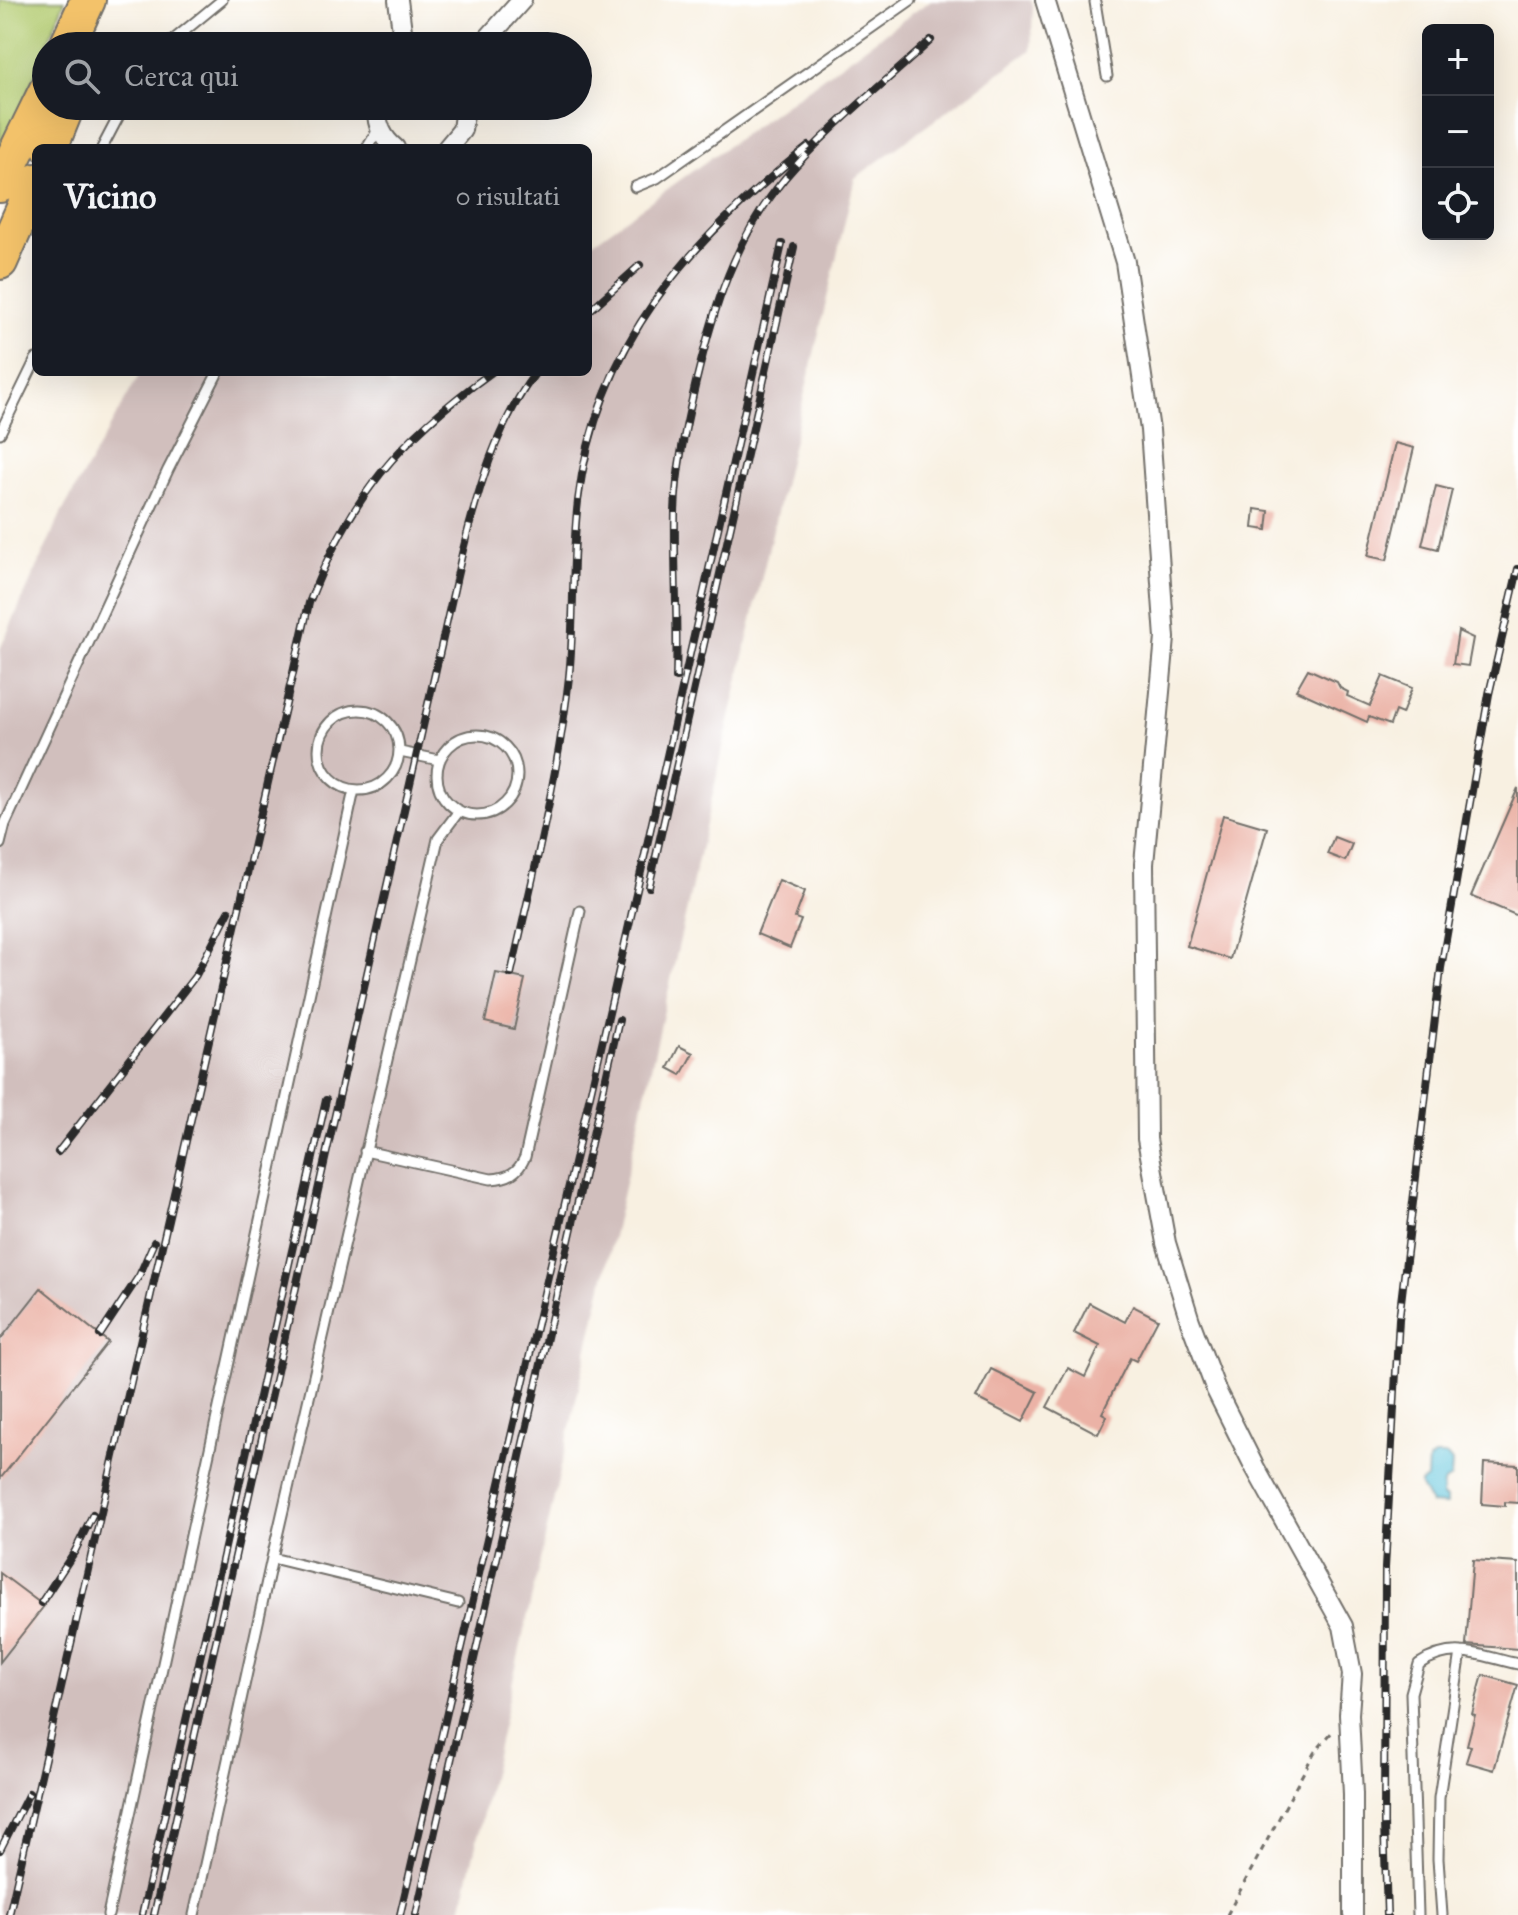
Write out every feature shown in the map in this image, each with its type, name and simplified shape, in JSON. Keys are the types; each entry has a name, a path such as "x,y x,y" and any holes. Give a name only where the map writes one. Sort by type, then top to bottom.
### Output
{"highway":[{"path":"86,32 88,0"},
{"path":"91,32 107,0"},
{"path":"0,262 12,177 35,120"},
{"path":"52,144 61,120"}],"street":[{"path":"398,0 402,32"},
{"path":"493,32 522,0"},
{"path":"1046,3 1125,262 1150,430 1165,638 1144,864 1147,1139 1166,1243 1216,1390 1254,1466 1343,1626 1352,1674 1349,1714 1353,1794 1353,1915"},
{"path":"378,120 379,128 392,144"},
{"path":"450,144 462,130 463,120"}],"lane":[{"path":"183,32 222,0"},
{"path":"635,187 657,178 911,0"},
{"path":"1095,2 1107,76"},
{"path":"104,144 117,120"},
{"path":"369,144 379,128"},
{"path":"0,433 32,367"},
{"path":"0,844 5,824 162,484 216,376"},
{"path":"358,710 371,711 383,717 393,727 400,752 390,777 367,790 341,786 323,767 319,754 324,729 345,712 358,710"},
{"path":"481,734 493,738 504,745 517,767 514,793 496,811 484,815 459,811 449,804 437,783 439,760 456,740 468,735 481,734"},
{"path":"400,752 439,760"},
{"path":"108,1915 354,790"},
{"path":"194,1915 272,1558 438,839 459,811"},
{"path":"365,1151 491,1179 507,1177 516,1171 525,1157 580,911"},
{"path":"272,1558 458,1603"},
{"path":"1418,1915 1411,1693 1419,1664 1434,1654 1452,1650 1518,1664"},
{"path":"1442,1915 1438,1859 1439,1798 1461,1652"}],"path":[{"path":"1227,1915 1314,1753 1349,1714"}],"shaded area":[{"path":"931,0 1031,0 1031,50 855,178 756,602 460,1915 0,1915 0,649 61,514 139,376 378,376 392,387 407,376 592,376 592,243"}],"green space":[{"path":"0,0 65,0 52,32 32,32 32,82 9,139 0,153"}],"water":[{"path":"1434,1456 1447,1456 1452,1462 1451,1478 1443,1483 1442,1497 1446,1498 1446,1505 1431,1504 1421,1487 1427,1479 1428,1461"}],"building":[{"path":"1395,443 1414,448 1387,560 1368,556"},
{"path":"1436,486 1452,490 1438,549 1422,545"},
{"path":"1255,509 1269,511 1267,530 1253,528"},
{"path":"1458,631 1473,638 1468,666 1453,664"},
{"path":"1308,669 1337,682 1340,688 1348,692 1347,696 1370,706 1383,676 1412,688 1402,714 1395,711 1390,725 1369,717 1367,722 1296,690"},
{"path":"1518,788 1518,916 1471,896"},
{"path":"1223,815 1267,828 1230,959 1187,946"},
{"path":"1334,837 1352,844 1345,861 1327,854"},
{"path":"779,880 805,891 795,918 801,920 790,948 757,934"},
{"path":"496,973 525,979 514,1029 485,1022"},
{"path":"679,1046 693,1053 681,1075 668,1068"},
{"path":"41,1288 108,1342 0,1479 0,1340"},
{"path":"1089,1303 1125,1322 1133,1306 1158,1319 1136,1361 1130,1358 1102,1413 1107,1416 1098,1434 1047,1407 1068,1368 1085,1377 1100,1346 1074,1333"},
{"path":"991,1369 1038,1392 1023,1422 976,1398"},
{"path":"1484,1463 1518,1465 1518,1503 1505,1502 1505,1506 1482,1504"},
{"path":"1473,1560 1518,1563 1518,1649 1466,1645"},
{"path":"0,1573 44,1606 0,1662"},
{"path":"1483,1675 1518,1685 1494,1770 1466,1762 1475,1715 1472,1714"}],"railway":[{"path":"676,678 677,480 703,354 728,274 753,225 785,178 837,124 931,40"},
{"path":"511,974 544,826 564,715 571,655 578,501 588,444 605,392 628,344 688,258 725,219 809,146"},
{"path":"400,1915 618,974 782,244"},
{"path":"649,887 794,247"},
{"path":"592,308 640,265"},
{"path":"9,1915 309,603 342,531 381,472 430,421 487,376"},
{"path":"154,1915 462,554 482,482 499,436 533,376"},
{"path":"1387,1915 1384,1823 1385,1568 1399,1319 1441,968 1489,694 1518,569"},
{"path":"58,1152 196,975 229,911"},
{"path":"416,1915 619,1020"},
{"path":"142,1915 326,1100"},
{"path":"100,1335 139,1276 154,1242"},
{"path":"41,1603 75,1551 93,1514"},
{"path":"0,1850 29,1793"}]}
